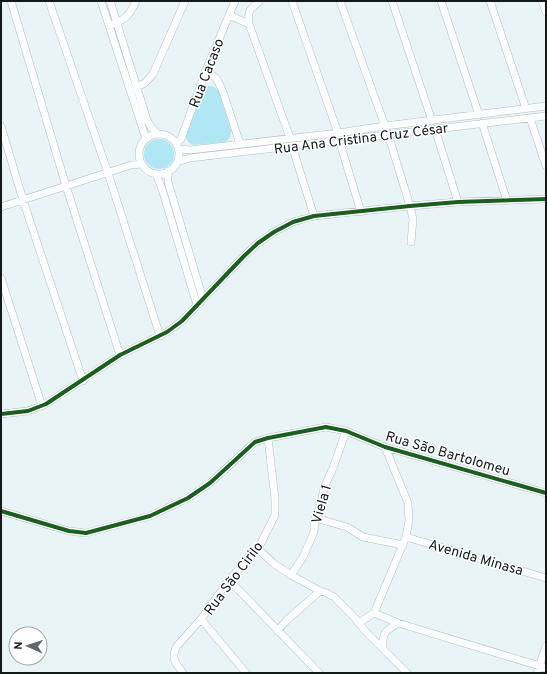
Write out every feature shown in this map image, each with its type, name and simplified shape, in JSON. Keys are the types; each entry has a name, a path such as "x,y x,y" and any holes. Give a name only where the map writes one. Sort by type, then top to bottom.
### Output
{"street":[{"path":"11,1 66,186 120,356"},
{"path":"49,1 108,173 160,336"},
{"path":"101,1 133,89 147,120 158,134 170,138 177,147 179,153 175,166 168,172 160,174 147,170 142,164 139,155 143,142 146,139 158,134"},
{"path":"110,1 117,22 146,139"},
{"path":"109,25 125,19 131,12 136,1"},
{"path":"133,89 145,83 153,74 185,1"},
{"name":"Rua Cacaso","path":"177,147 206,70 235,1"},
{"path":"292,1 339,137 361,212"},
{"path":"340,1 385,126"},
{"path":"392,1 432,121"},
{"path":"441,1 479,115"},
{"path":"490,1 526,109"},
{"path":"542,1 546,12"},
{"path":"258,2 250,8 248,14 249,24 291,142 314,216"},
{"path":"229,15 249,24"},
{"path":"206,70 217,79 223,92 240,144"},
{"name":"Rua Ana Cristina Cruz César","path":"339,137 385,126 546,106"},
{"name":"Rua Ana Cristina Cruz César","path":"177,162 190,158 291,142 388,134 546,116"},
{"path":"530,118 546,166"},
{"path":"482,123 507,201"},
{"path":"1,126 23,200 82,380"},
{"path":"435,129 458,202"},
{"path":"388,134 413,219 411,242"},
{"name":"Rua Ana Cristina Cruz César","path":"177,147 190,150 240,144 291,142"},
{"path":"1,207 131,165 142,164"},
{"path":"168,172 168,182 203,299"},
{"path":"156,174 198,305"},
{"path":"1,414 28,411 42,406 120,356 174,328 251,249 266,237 293,222 314,216 410,206 458,202 546,199"},
{"path":"1,278 4,301 42,406"},
{"path":"1,511 69,531 86,533 150,516 188,498 210,483 255,442 268,438 326,427 346,431"},
{"name":"Rua São Bartolomeu","path":"346,431 385,448 546,493"},
{"name":"Viela 1","path":"291,575 303,557 314,532 315,518 319,512 324,488 346,431"},
{"name":"Rua São Cirilo","path":"183,673 173,658 177,646 201,619 230,580 258,549 275,515 275,499 268,438"},
{"path":"359,623 374,613 403,545 409,520 408,503 385,448"},
{"path":"315,518 347,527 363,537 403,545"},
{"name":"Avenida Minasa","path":"406,537 546,578"},
{"path":"258,549 273,563 291,575 334,597 407,673"},
{"path":"230,580 319,673"},
{"path":"277,630 320,591"},
{"path":"374,613 398,623 541,669 546,646"},
{"path":"201,619 246,673"},
{"path":"383,648 382,641 384,634 388,629 398,623"}],"shaded area":[{"path":"208,86 212,86 219,92 231,130 230,135 226,142 193,145 188,141 186,135 202,91"},
{"path":"159,139 170,143 174,154 170,165 159,169 148,165 144,154 148,143"}],"cycle path":[{"path":"1,414 28,411 46,404 120,355 167,332 182,321 258,243 274,232 293,222 314,216 410,206 458,202 546,199"},
{"path":"1,511 69,531 86,533 150,516 188,498 210,483 255,442 268,438 326,427 346,431 385,447 546,493"}]}
